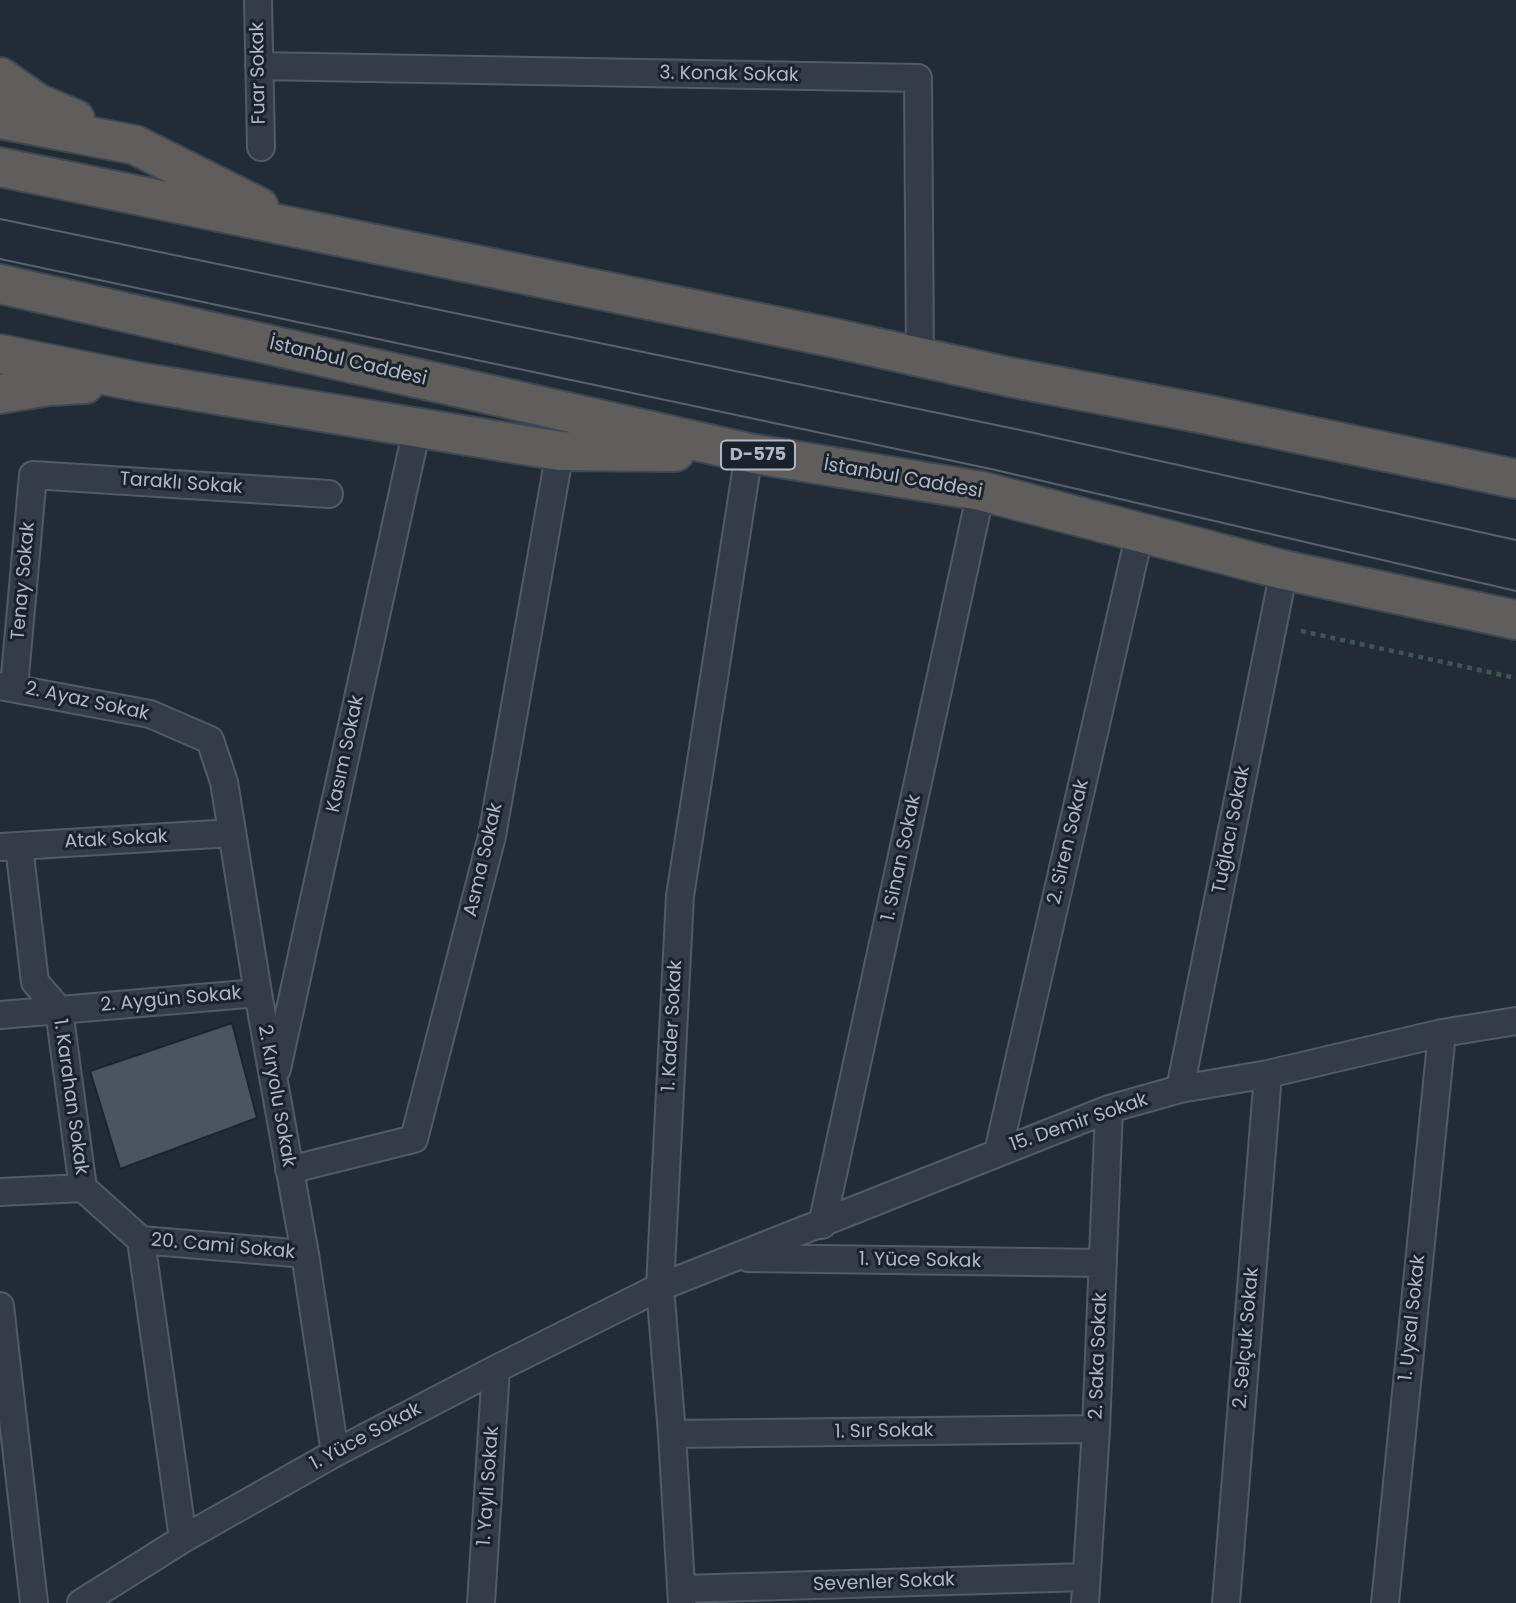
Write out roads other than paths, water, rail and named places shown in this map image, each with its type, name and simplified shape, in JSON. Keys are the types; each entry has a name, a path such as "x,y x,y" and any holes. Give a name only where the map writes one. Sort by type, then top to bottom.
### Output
{"highway":[{"path":"0,77 37,103 135,145 308,232"},
{"path":"0,118 135,145"},
{"path":"0,167 1516,479"},
{"name":"İstanbul Caddesi","path":"0,284 749,453 981,491 1284,570 1516,620"},
{"path":"0,354 139,382 560,451 749,453"},
{"path":"0,394 49,386 139,382"}],"street":[{"name":"Fuar Sokak","path":"258,0 261,147"},
{"name":"3. Konak Sokak","path":"259,66 918,78 920,358"},
{"name":"Kasım Sokak","path":"275,1080 417,428"},
{"name":"Asma Sokak","path":"289,1170 414,1139 492,836 560,451"},
{"name":"1. Kader Sokak","path":"682,1596 673,1434 660,1287 680,896 749,453"},
{"name":"Taraklı Sokak","path":"33,475 329,494"},
{"name":"Tenay Sokak","path":"7,686 33,475"},
{"name":"1. Sinan Sokak","path":"822,1225 981,491"},
{"name":"2. Siren Sokak","path":"998,1152 1140,532"},
{"name":"Tuğlacı Sokak","path":"1180,1089 1284,570"},
{"name":"2. Ayaz Sokak","path":"7,686 150,714 210,740"},
{"name":"2. Kıryolu Sokak","path":"210,740 224,782 258,993 305,1254 335,1453"},
{"name":"Atak Sokak","path":"10,847 232,833"},
{"name":"1. Karahan Sokak","path":"10,847 35,982 58,1010 83,1188 141,1240"},
{"name":"2. Aygün Sokak","path":"0,1015 258,993"},
{"name":"15. Demir Sokak","path":"660,1287 1109,1109 1180,1089 1268,1074 1441,1033 1516,1021"},
{"name":"1. Uysal Sokak","path":"1385,1603 1441,1033"},
{"name":"2. Selçuk Sokak","path":"1226,1603 1268,1074"},
{"name":"2. Saka Sokak","path":"1085,1603 1096,1429 1109,1109"},
{"path":"0,1192 83,1188"},
{"path":"141,1240 183,1539"},
{"name":"20. Cami Sokak","path":"141,1240 305,1254"},
{"name":"1. Yüce Sokak","path":"736,1258 1103,1263"},
{"name":"1. Yüce Sokak","path":"81,1603 183,1539 335,1453 496,1368 660,1287"},
{"path":"0,1306 34,1603"},
{"name":"1. Yaylı Sokak","path":"481,1603 496,1368"},
{"name":"1. Sır Sokak","path":"673,1434 1096,1429"},
{"name":"Sevenler Sokak","path":"682,1596 1086,1577"}],"tram line":[{"path":"0,219 1025,431 1516,540"},
{"path":"0,259 991,469 1516,591"}]}
